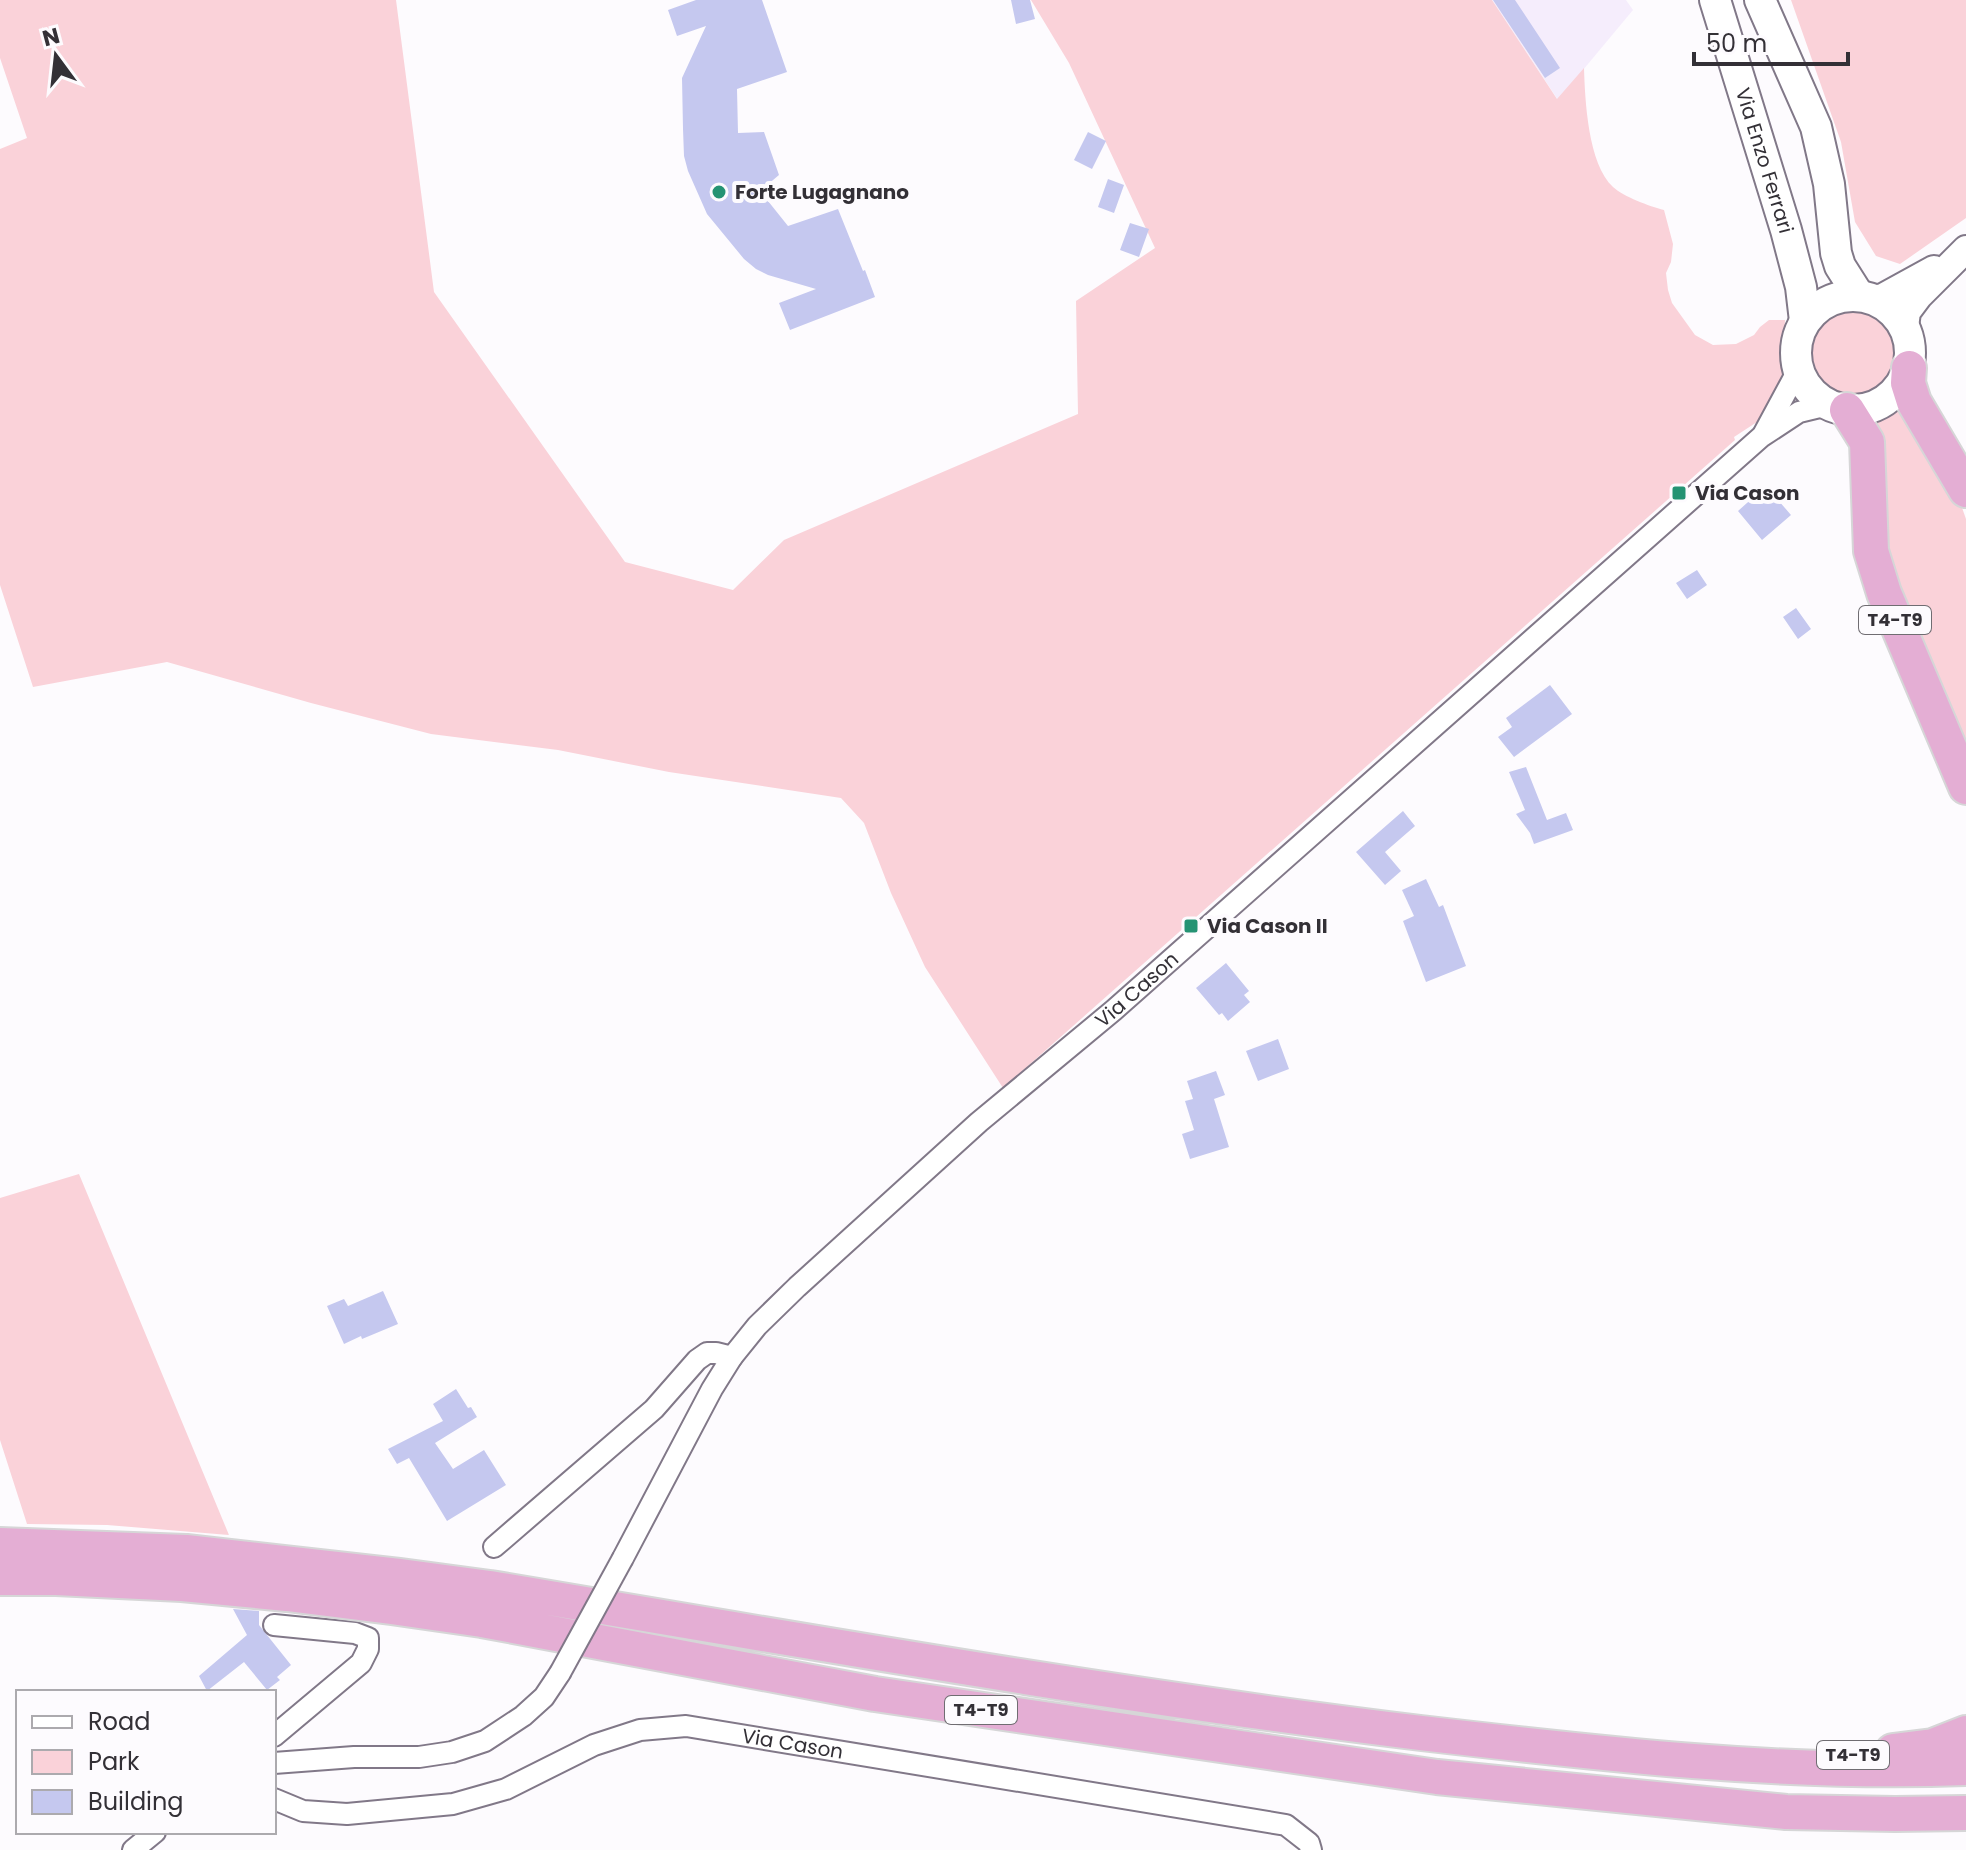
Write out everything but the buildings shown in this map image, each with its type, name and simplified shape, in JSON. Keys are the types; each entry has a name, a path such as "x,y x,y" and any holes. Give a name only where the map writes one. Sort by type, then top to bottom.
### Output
{"highway":[{"path":"1909,368 1908,383 1914,402 1966,490"},
{"name":"T4-T9","path":"1837,408 1867,442 1871,551 1884,593 1966,787"},
{"name":"T4-T9","path":"0,1545 186,1552 399,1576 490,1588 1068,1685 1561,1749 1737,1764 1867,1769 1966,1768"},
{"name":"T4-T9","path":"0,1578 182,1584 391,1607 482,1620 875,1694 1437,1777 1786,1812 1966,1813"},
{"name":"T4-T9","path":"1737,1764 1911,1750 1933,1746 1966,1733"}],"main road":[{"name":"Via Enzo Ferrari","path":"1715,0 1786,230 1801,287 1805,321"},
{"path":"1760,0 1816,127 1829,184 1840,266 1866,298"},
{"path":"1844,297 1866,298 1891,310 1905,327 1910,347 1909,368 1900,386 1886,400 1867,409 1837,408 1809,390 1798,370 1798,337 1805,321 1829,301 1844,297"}],"street":[{"path":"1866,298 1883,297 1962,252"},
{"path":"1905,327 1907,312 1919,296 1962,252"},
{"name":"Via Cason","path":"1761,437 1798,370"},
{"name":"Via Cason","path":"276,1763 354,1757 419,1757 452,1752 485,1741 523,1716 544,1697 560,1673 712,1389 757,1326 979,1122 1114,1010 1761,437 1799,412 1837,408"},
{"path":"494,1547 654,1409 697,1360 707,1353 732,1357"},
{"path":"274,1625 355,1633 368,1638 368,1649 361,1663 276,1734"},
{"name":"Via Cason","path":"276,1800 303,1811 347,1814 453,1804 506,1789 594,1745 640,1730 686,1726 1286,1825 1309,1843 1311,1850"},
{"path":"133,1850 153,1834"}],"shaded area":[{"path":"1492,0 1626,0 1633,10 1558,100"}],"green space":[{"path":"0,0 396,0 434,292 625,562 733,590 784,540 1078,414 1076,301 1155,248 1069,63 1031,0 1492,0 1557,99 1584,68 1590,131 1598,163 1605,177 1618,191 1664,210 1673,244 1666,273 1668,290 1672,303 1695,335 1713,345 1736,344 1754,335 1769,320 1785,320 1782,385 1757,422 1734,437 1735,440 1003,1088 925,967 891,893 864,823 841,798 669,772 558,750 431,734 167,662 33,687 0,585 0,149 27,138 0,58"},
{"path":"1791,0 1966,0 1966,218 1900,264 1876,256 1855,222 1841,142"},
{"path":"1850,308 1867,312 1881,321 1890,335 1894,352 1890,369 1881,383 1867,392 1850,396 1833,392 1819,383 1810,369 1806,352 1810,335 1819,321 1833,312"},
{"path":"1899,401 1955,488 1966,519 1966,764 1889,579 1863,419 1883,412"},
{"path":"79,1174 229,1535 107,1525 27,1524 0,1440 0,1198"}],"place":[{"name":"Forte Lugagnano","path":"719,192"},
{"name":"Via Cason","path":"1679,493"},
{"name":"Via Cason II","path":"1191,926"}]}
